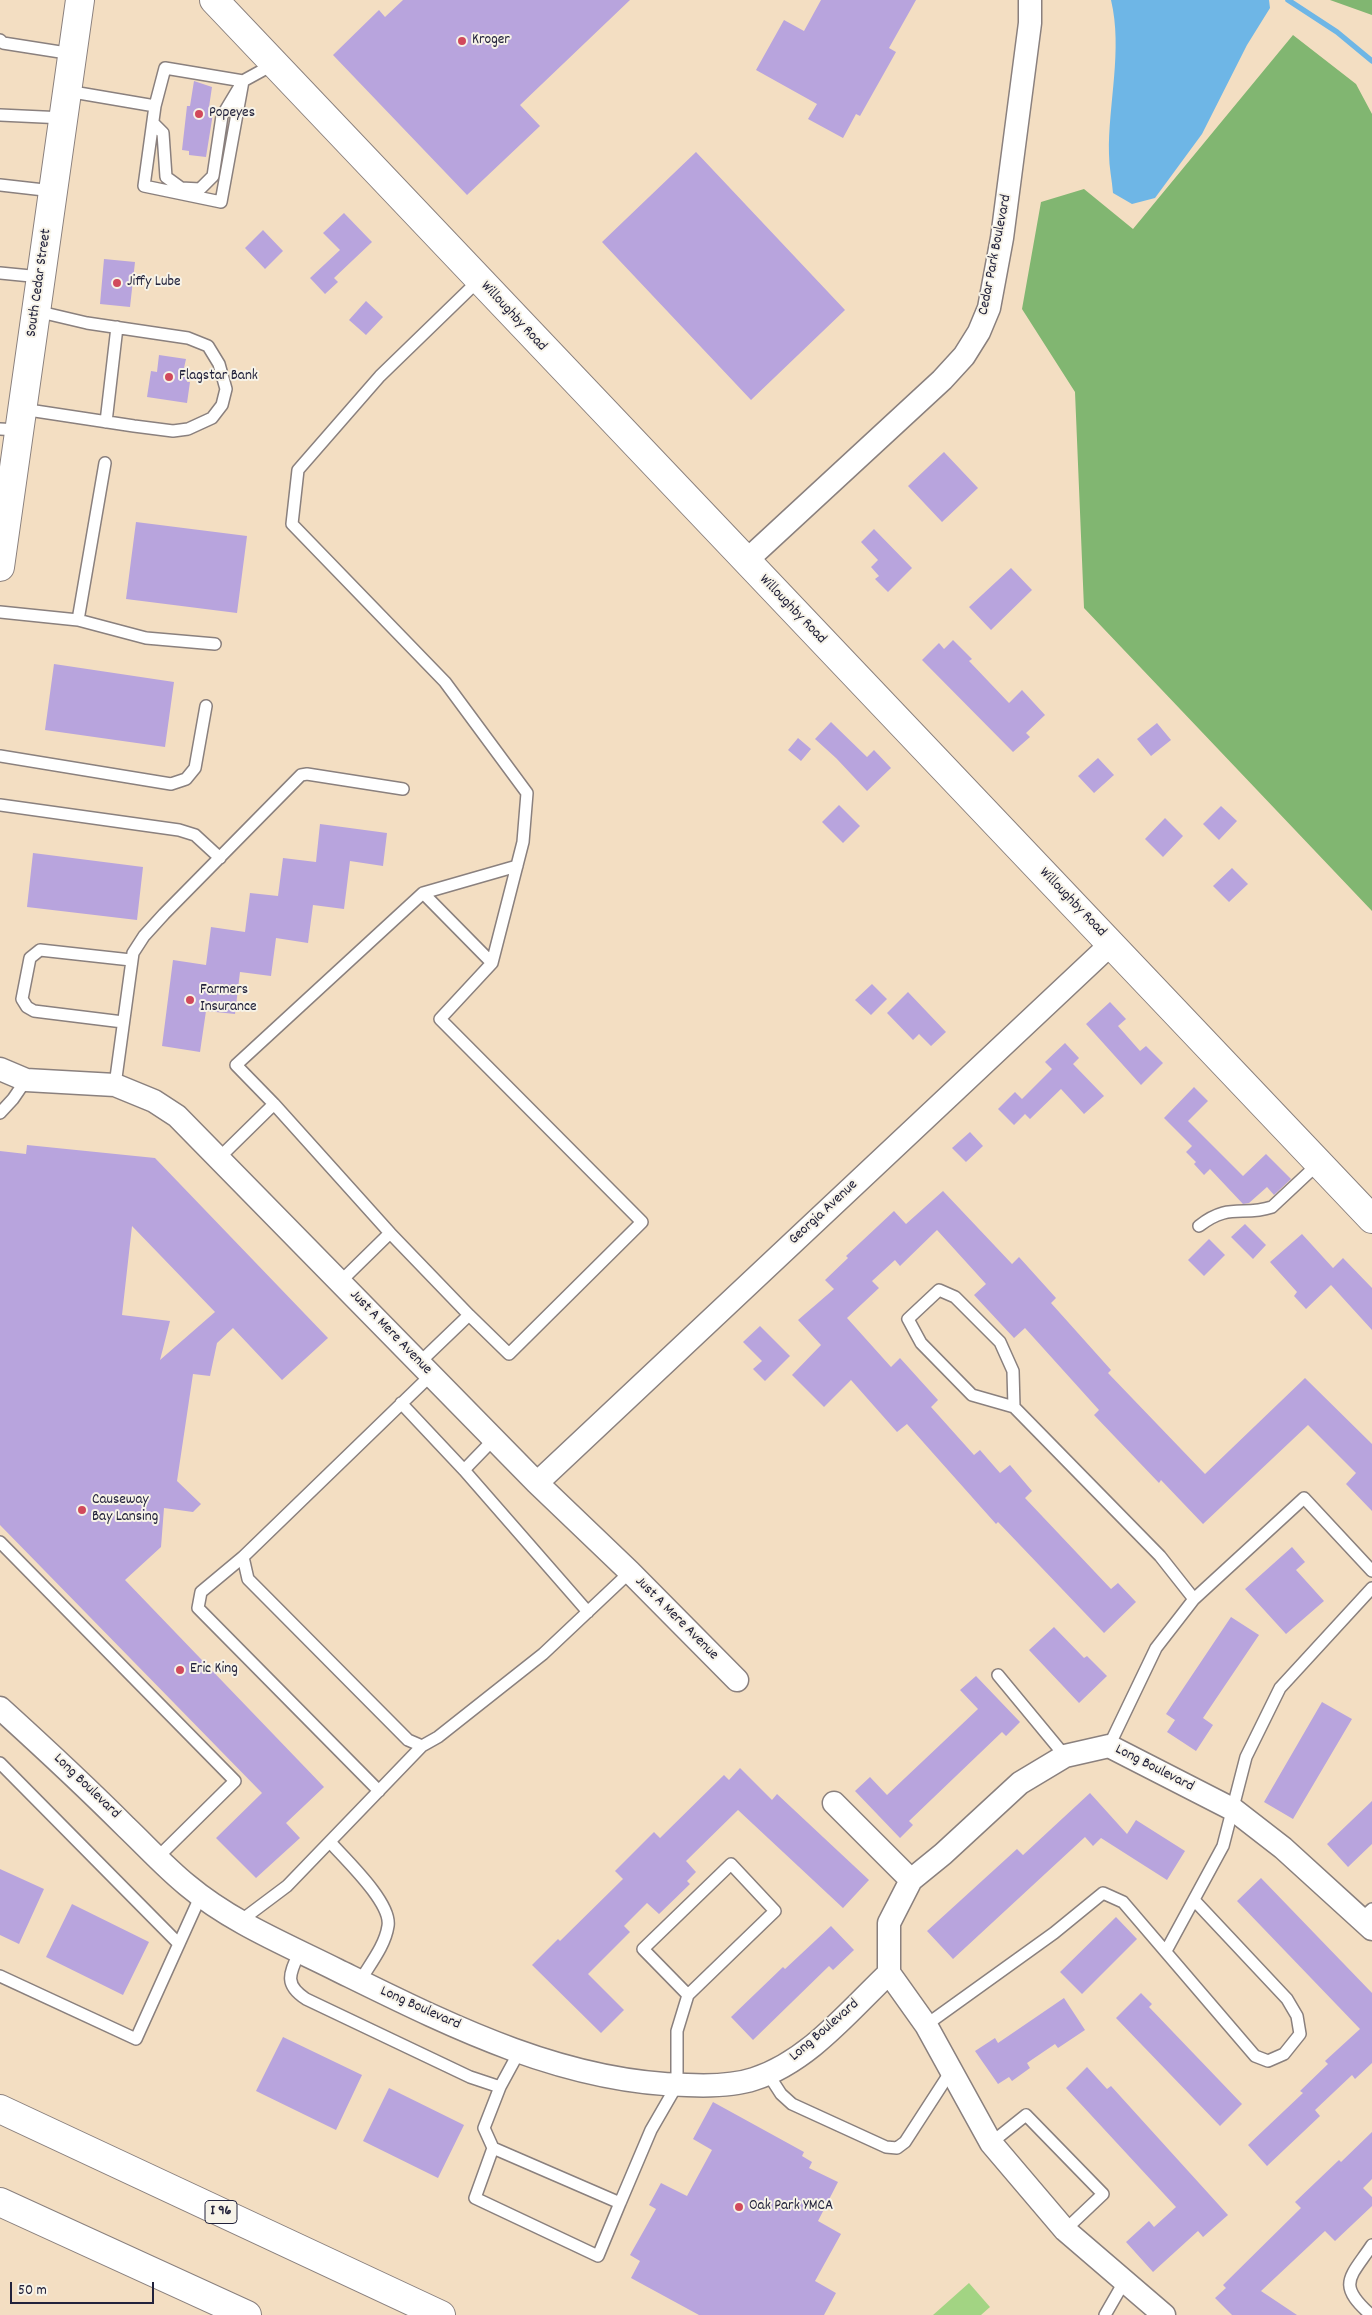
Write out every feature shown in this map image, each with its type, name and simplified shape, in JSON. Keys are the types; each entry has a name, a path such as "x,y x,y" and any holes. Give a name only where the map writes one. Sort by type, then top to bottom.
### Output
{"main road":[{"name":"South Cedar Street","path":"0,567 14,423 36,311 80,0"},
{"name":"Willoughby Road","path":"214,0 1372,1219"},
{"name":"I 96","path":"0,2109 441,2315"},
{"path":"0,2202 247,2315"}],"street":[{"name":"Cedar Park Boulevard","path":"746,562 942,380 964,356 979,332 989,308 1002,238 1030,23 1030,0"},
{"name":"Georgia Avenue","path":"537,1483 1111,944"},
{"name":"Just A Mere Avenue","path":"0,1069 26,1080 115,1085 154,1102 177,1116 537,1483 630,1572 737,1680"},
{"name":"Long Boulevard","path":"0,1708 49,1752 186,1885 239,1922 398,2000 519,2052 579,2071 652,2085 711,2086 752,2080 781,2068 818,2041 889,1973 889,1923 911,1880 943,1854 1020,1782 1065,1756 1109,1746 1234,1810 1368,1919"},
{"path":"834,1803 911,1880"},
{"path":"889,1973 926,2025 990,2143 1065,2230 1164,2315"}],"lane":[{"path":"0,40 73,54"},
{"path":"153,123 163,133 166,177 181,188 200,189 213,176 222,116 242,80 274,64"},
{"path":"165,68 242,80 221,202 144,186 155,106 165,68"},
{"path":"68,91 155,106"},
{"path":"0,115 64,118"},
{"path":"0,185 53,191"},
{"path":"0,274 41,278"},
{"path":"479,280 380,376 298,470 292,524 445,682 528,793 523,842 517,866 492,963 440,1019 642,1222 509,1354 390,1233 274,1104 236,1065 423,893 517,866"},
{"path":"14,423 106,422 173,431 188,429 212,418 222,405 226,389 219,364 208,346 188,338 90,323 36,311"},
{"path":"106,422 117,327"},
{"path":"78,620 104,464"},
{"path":"0,612 78,620 146,638 215,644"},
{"path":"0,756 171,784 186,779 195,768 206,706"},
{"path":"115,1085 131,960 136,945 144,936 301,775 307,774 403,789"},
{"path":"0,805 180,830 195,835 220,858"},
{"path":"423,893 492,963"},
{"path":"123,1022 34,1011 27,1007 22,999 30,958 40,950 131,960"},
{"path":"0,1112 13,1099 26,1080"},
{"path":"219,1158 274,1104"},
{"path":"1199,1226 1223,1212 1262,1210 1272,1207 1319,1163"},
{"path":"340,1282 390,1233"},
{"path":"1014,1407 1013,1370 1000,1342 955,1297 939,1290 908,1320 921,1342 972,1394 1014,1407 1160,1556 1194,1599"},
{"path":"379,1791 198,1608 201,1592 243,1557 402,1403 425,1369 469,1315"},
{"path":"402,1403 464,1470 588,1612"},
{"path":"464,1470 494,1439"},
{"path":"1109,1746 1156,1648 1194,1599 1304,1498 1372,1571"},
{"path":"0,1542 235,1781 158,1857"},
{"path":"243,1557 248,1579 408,1740 422,1746"},
{"path":"239,1922 287,1886 422,1746 438,1737 543,1654 630,1572"},
{"path":"1166,1951 1223,1846 1234,1810 1246,1757 1280,1688 1372,1588"},
{"path":"998,1675 1065,1756"},
{"path":"0,1763 179,1944"},
{"path":"330,1842 381,1899 389,1924 381,1947 360,1981"},
{"path":"493,2148 474,2198 598,2256 651,2130 677,2085 677,2031 688,1996 775,1911 731,1864 643,1949 688,1996"},
{"path":"926,2025 1054,1933 1103,1893 1123,1902 1255,2056 1268,2061 1284,2054 1300,2034 1297,2016 1287,1999 1194,1900"},
{"path":"0,1976 136,2039 202,1895"},
{"path":"300,1952 294,1965 290,1982 293,1990 299,1995 470,2077 500,2087"},
{"path":"519,2052 500,2087 484,2128 493,2148 620,2203"},
{"path":"768,2074 781,2094 792,2104 886,2147 897,2148 905,2142 951,2071"},
{"path":"990,2143 1026,2115 1102,2194 1065,2230"},
{"path":"1371,2315 1350,2293 1349,2286 1353,2274 1372,2245"},
{"path":"1105,2315 1124,2282"}],"green space":[{"path":"1330,0 1372,0 1372,15"},
{"path":"1293,35 1356,84 1372,114 1372,911 1084,608 1075,392 1022,309 1041,202 1084,189 1133,229"},
{"path":"969,2283 990,2307 981,2315 933,2315"}],"water":[{"path":"1111,0 1269,0 1270,8 1247,45 1202,134 1155,198 1132,204 1113,193 1109,164 1109,135 1116,38"}],"building":[{"path":"403,0 630,0 520,105 540,126 467,195 333,55 379,10 385,17"},
{"path":"821,0 916,0 889,48 896,52 860,116 856,114 843,138 808,119 817,104 756,70 784,20 804,31"},
{"name":"Popeyes","path":"194,81 212,87 209,107 214,107 206,157 189,155 189,151 182,150 187,106 190,106"},
{"path":"696,152 845,310 751,400 602,242"},
{"path":"344,213 372,242 334,278 338,282 325,294 310,278 340,250 323,233"},
{"path":"263,230 283,251 265,269 245,248"},
{"name":"Jiffy Lube","path":"104,259 135,262 130,307 100,304"},
{"path":"366,301 383,317 366,335 349,320"},
{"name":"Flagstar Bank","path":"159,355 186,359 184,368 189,368 187,382 190,382 187,403 147,397 151,371 157,372"},
{"path":"944,452 978,488 942,522 908,486"},
{"path":"136,522 247,536 237,613 126,599"},
{"path":"874,529 912,568 888,592 875,579 879,576 871,567 878,560 861,542"},
{"path":"1011,568 1032,590 991,630 969,607"},
{"path":"953,640 972,659 969,661 1009,703 1022,690 1045,715 1026,733 1030,737 1013,752 922,660 939,643 944,649"},
{"path":"54,664 174,682 165,747 45,730"},
{"path":"831,722 867,757 874,750 891,768 867,791 815,739"},
{"path":"1157,723 1171,740 1151,756 1137,739"},
{"path":"798,738 811,749 801,761 788,750"},
{"path":"1098,758 1114,775 1094,793 1078,776"},
{"path":"839,805 860,826 843,843 822,822"},
{"path":"1221,806 1237,821 1219,840 1203,824"},
{"path":"1165,818 1183,836 1163,857 1145,839"},
{"path":"320,824 387,833 383,866 350,861 344,909 313,905 308,943 276,938 271,976 240,972 235,1014 206,1011 200,1052 162,1046 173,960 206,965 211,927 245,932 250,893 278,896 283,858 316,862"},
{"path":"33,853 143,867 137,920 27,907"},
{"path":"1232,868 1248,884 1229,902 1213,886"},
{"path":"872,984 887,999 871,1015 855,1000"},
{"path":"908,992 946,1032 931,1046 919,1034 913,1040 887,1013"},
{"path":"1110,1002 1126,1019 1118,1026 1140,1051 1146,1046 1163,1063 1141,1085 1086,1024"},
{"path":"1065,1043 1079,1058 1073,1064 1104,1096 1084,1114 1061,1089 1030,1119 1025,1114 1014,1125 998,1109 1015,1092 1022,1099 1052,1069 1045,1062"},
{"path":"1194,1087 1208,1101 1188,1121 1243,1176 1266,1154 1291,1179 1274,1195 1267,1187 1249,1203 1243,1204 1210,1169 1204,1175 1194,1164 1196,1162 1186,1152 1192,1146 1164,1118"},
{"path":"970,1132 983,1146 966,1162 952,1148"},
{"name":"Causeway Bay Lansing","path":"27,1145 155,1158 328,1338 282,1380 233,1328 217,1343 210,1376 193,1374 177,1481 201,1504 193,1512 164,1508 161,1547 125,1580 324,1787 286,1823 300,1838 256,1878 216,1838 262,1793 0,1525 0,1151 26,1154","holes":["132,1226 215,1312 160,1360 170,1321 122,1315"]},
{"path":"943,1191 1012,1264 1019,1257 1056,1298 1051,1303 1111,1370 1108,1373 1205,1474 1305,1378 1372,1444 1372,1511 1346,1484 1356,1473 1308,1425 1203,1524 1161,1480 1159,1483 1094,1415 1099,1410 1025,1328 1014,1338 974,1295 986,1284 937,1230 900,1266 895,1260 872,1281 879,1288 847,1318 891,1367 900,1358 938,1400 931,1407 974,1455 980,1450 1000,1473 1010,1465 1032,1491 1025,1498 1111,1589 1118,1583 1136,1602 1104,1633 998,1522 996,1524 907,1424 897,1432 851,1380 824,1407 792,1375 821,1345 798,1320 834,1289 825,1280 848,1258 846,1256 894,1211 906,1224"},
{"path":"1245,1224 1266,1245 1253,1259 1231,1237"},
{"path":"1302,1234 1333,1268 1343,1258 1372,1288 1372,1330 1331,1285 1306,1309 1294,1296 1297,1292 1270,1262"},
{"path":"1209,1239 1225,1255 1204,1276 1188,1260"},
{"path":"760,1326 790,1356 765,1381 753,1369 762,1361 743,1342"},
{"path":"1292,1547 1305,1562 1296,1570 1324,1601 1286,1634 1245,1589"},
{"path":"1231,1617 1259,1635 1203,1718 1213,1725 1196,1751 1167,1732 1175,1720 1166,1714"},
{"path":"1054,1627 1084,1658 1087,1656 1107,1676 1079,1703 1029,1650"},
{"path":"976,1676 1020,1722 1006,1736 1002,1732 909,1821 913,1825 900,1838 855,1791 870,1777 887,1795 978,1709 960,1690"},
{"path":"1322,1702 1352,1719 1293,1819 1264,1802"},
{"path":"740,1768 772,1800 777,1794 869,1880 843,1908 738,1810 686,1861 696,1872 687,1881 690,1884 659,1914 647,1903 624,1926 630,1932 588,1974 624,2010 601,2033 532,1965 558,1939 560,1941 623,1879 615,1871 654,1832 660,1838 724,1775 729,1780"},
{"path":"1090,1793 1127,1834 1136,1820 1185,1851 1167,1880 1101,1838 1093,1846 1085,1837 953,1959 927,1931 1017,1849 1023,1855"},
{"path":"1372,1801 1372,1844 1348,1867 1327,1844"},
{"path":"0,1869 44,1889 19,1944 0,1935"},
{"path":"1261,1878 1372,1993 1372,2063 1355,2079 1352,2075 1315,2110 1320,2116 1267,2166 1248,2145 1303,2093 1300,2091 1328,2064 1325,2061 1360,2029 1237,1901"},
{"path":"72,1904 149,1942 123,1995 46,1957"},
{"path":"1116,1917 1137,1939 1082,1994 1060,1972"},
{"path":"831,1926 854,1950 833,1970 829,1966 753,2040 731,2017 783,1967 785,1969"},
{"path":"1141,1993 1152,2004 1149,2007 1242,2104 1220,2126 1116,2018"},
{"path":"1064,1998 1085,2030 1058,2048 1055,2044 1027,2063 1030,2068 1012,2081 1009,2077 998,2084 975,2051 995,2038 998,2043"},
{"path":"283,2037 362,2075 336,2130 256,2091"},
{"path":"1087,2067 1107,2089 1111,2086 1228,2215 1203,2237 1198,2231 1153,2272 1126,2242 1149,2221 1154,2227 1176,2207 1066,2088"},
{"path":"389,2088 464,2125 438,2178 363,2141"},
{"name":"Oak Park YMCA","path":"713,2102 804,2152 802,2156 812,2162 809,2168 838,2182 818,2221 841,2234 815,2281 836,2293 824,2315 699,2315 631,2278 640,2261 630,2255 656,2209 649,2205 661,2183 687,2196 712,2150 693,2139"},
{"path":"1372,2132 1372,2179 1363,2188 1372,2197 1372,2206 1335,2241 1325,2231 1261,2291 1297,2315 1232,2315 1215,2298 1226,2288 1223,2285 1301,2208 1295,2202"}],"waterway":[{"path":"1288,0 1337,32 1372,61"}],"place":[{"name":"Kroger","path":"462,41"},
{"name":"Popeyes","path":"199,114"},
{"name":"Jiffy Lube","path":"117,283"},
{"name":"Flagstar Bank","path":"169,377"},
{"name":"Farmers Insurance","path":"190,1000"},
{"name":"Causeway Bay Lansing","path":"82,1510"},
{"name":"Eric King","path":"180,1670"},
{"name":"Oak Park YMCA","path":"739,2207"}]}
